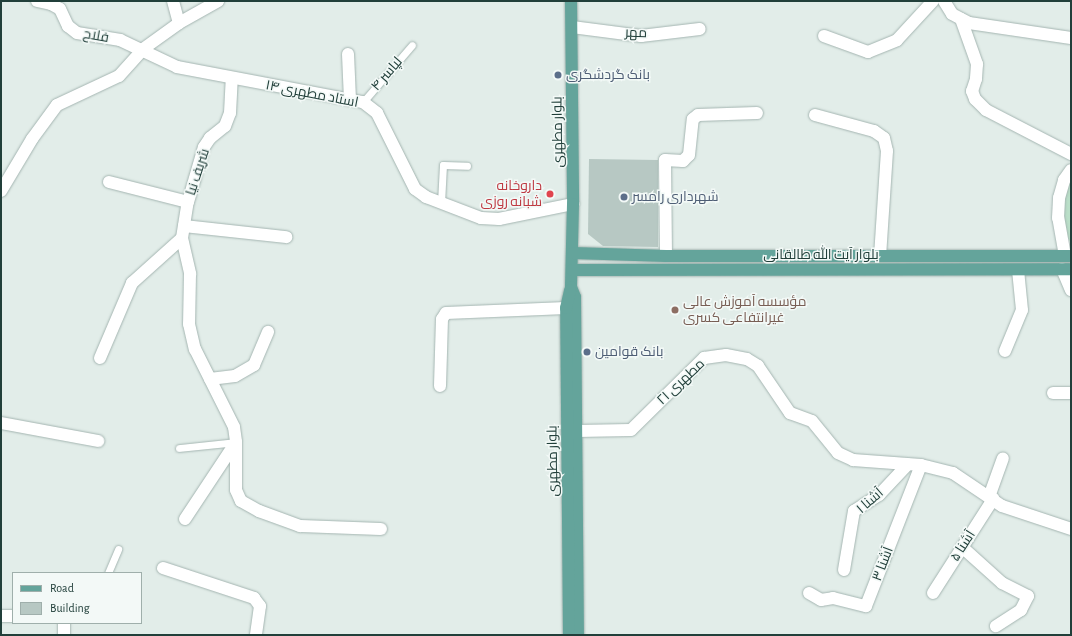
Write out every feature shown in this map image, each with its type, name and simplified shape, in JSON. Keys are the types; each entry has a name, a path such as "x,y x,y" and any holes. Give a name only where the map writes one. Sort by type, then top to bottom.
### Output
{"main road":[{"name":"بلوار مطهری","path":"571,1 573,253 571,287 566,308 571,348 577,431 578,635"},
{"name":"بلوار آیت الله طالقانی","path":"573,253 666,256 1068,256"},
{"path":"972,256 973,270"},
{"name":"بلوار آیت الله طالقانی","path":"572,270 1066,270"},
{"name":"بلوار مطهری","path":"569,635 571,348 575,297 571,287"}],"street":[{"name":"فلاح","path":"37,1 51,4 60,9 68,26 77,33 120,40 143,49"},
{"path":"173,1 179,24"},
{"path":"1,191 32,139 58,105 119,76 143,49 179,24 218,1"},
{"path":"824,36 868,52 897,40 933,1"},
{"path":"944,1 952,14 970,23 1071,38"},
{"path":"961,19 977,64 976,79 972,91 975,99 986,110 1071,154"},
{"name":"مهر","path":"572,27 641,36 700,29"},
{"name":"استاد مطهری ۱۴","path":"143,49 177,68 363,102 376,113 415,188 426,197 481,218 500,219 573,204"},
{"path":"348,54 350,100"},
{"name":"شریف نیا","path":"183,232 188,202 204,147 210,138 224,126 230,114 232,79"},
{"path":"666,256 665,160 683,160 689,155 693,120 698,115 757,113"},
{"path":"815,116 874,131 884,138 887,151 880,256"},
{"path":"1068,256 1058,218 1059,198 1064,180 1071,170"},
{"path":"109,182 188,202"},
{"path":"183,232 190,274 189,324 195,349 234,427 236,442 236,490 241,501 259,511 300,526 381,529"},
{"path":"100,358 132,283 183,232 286,237"},
{"path":"1005,351 1022,310 1018,270"},
{"path":"1066,270 1071,290"},
{"path":"440,386 442,319 446,313 566,308"},
{"path":"210,379 235,376 254,365 268,332"},
{"name":"مطهری ۲۱","path":"577,431 631,430 704,358 726,355 747,359 758,366 790,413 812,421 838,453 853,460 921,465 953,473 995,501 1071,529"},
{"path":"1053,393 1071,393"},
{"path":"1,423 98,441"},
{"path":"184,519 236,442"},
{"name":"آشنا ۵","path":"933,593 962,547 995,501 1003,458"},
{"name":"آشنا ۱","path":"844,570 854,511 879,495 908,464"},
{"name":"آشنا ۳","path":"809,593 821,600 833,598 866,606 921,465"},
{"path":"962,547 1002,583 1028,596 1021,610 996,626"},
{"path":"163,568 254,598 260,606 256,635"},
{"path":"1,616 12,616"},
{"path":"64,624 64,635"}],"lane":[{"name":"لپاسر ۴","path":"363,102 412,45"},
{"path":"441,203 443,165 467,166"},
{"path":"178,448 236,442"},
{"path":"108,572 118,549"}],"green space":[{"path":"1071,178 1071,243 1064,232 1061,208"}],"building":[{"name":"شهرداری رامسر","path":"589,159 658,160 658,247 603,246 588,234"}],"place":[{"name":"بانک گردشگری","path":"558,75"},
{"name":"داروخانه شبانه روزی","path":"550,194"},
{"name":"شهرداری رامسر","path":"624,197"},
{"name":"مؤسسه آموزش عالی غیرانتفاعی کسری","path":"675,310"},
{"name":"بانک قوامین","path":"587,352"}]}
